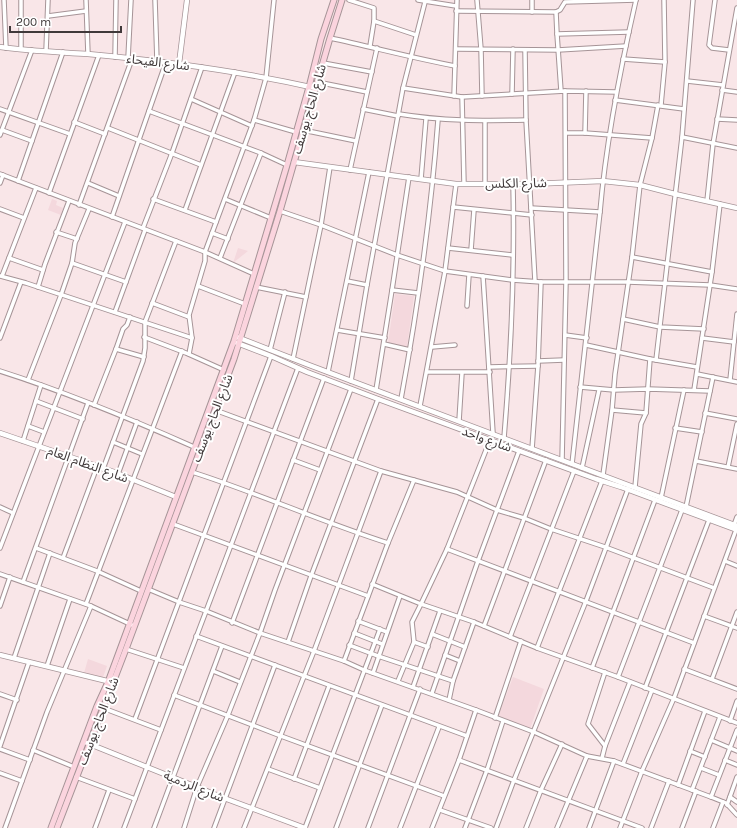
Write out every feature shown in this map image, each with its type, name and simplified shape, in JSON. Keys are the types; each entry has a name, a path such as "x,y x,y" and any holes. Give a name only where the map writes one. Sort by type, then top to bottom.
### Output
{"main road":[{"name":"شارع الحاج يوسف","path":"144,589 173,524 215,410 237,340 256,287 303,130 321,39 334,0"},
{"name":"شارع الحاج يوسف","path":"57,828 76,777 86,743 132,625 194,447 237,340 245,304 296,132 312,87 317,82 342,0"},
{"name":"شارع الحاج يوسف","path":"51,828 74,767 103,708 110,682 126,649 132,625"}],"street":[{"path":"4,0 6,48"},
{"path":"21,0 21,49"},
{"path":"46,51 48,0"},
{"path":"86,0 88,54"},
{"path":"115,57 116,0"},
{"path":"79,205 108,128 130,58 131,0"},
{"path":"155,0 157,61"},
{"path":"179,64 187,0"},
{"path":"189,354 192,338 189,317 205,261 205,252 252,126 266,78 274,0"},
{"path":"349,0 374,8 374,21 370,46"},
{"path":"418,0 456,9 478,12 556,12 560,10 565,2 636,0 616,92 603,181 572,464"},
{"path":"454,96 457,0"},
{"path":"477,0 481,49 482,96"},
{"path":"532,0 532,12"},
{"path":"537,648 602,478 632,257 640,185 660,105 665,62 664,0"},
{"path":"656,360 682,137 693,0"},
{"path":"715,0 709,45 712,48 730,50"},
{"path":"351,381 403,88 425,2"},
{"path":"706,200 717,119 737,8"},
{"path":"48,16 86,11"},
{"path":"556,12 566,133 566,282 562,460"},
{"path":"374,21 416,35"},
{"path":"557,34 628,32"},
{"path":"330,38 455,66"},
{"path":"731,41 737,42"},
{"path":"456,49 558,50 626,46"},
{"name":"شارع الفيحاء","path":"0,47 166,62 235,72 312,87"},
{"path":"350,170 377,48"},
{"path":"512,49 512,94"},
{"path":"0,135 32,50"},
{"path":"525,50 526,120 535,281"},
{"path":"18,181 63,52"},
{"path":"49,193 99,55"},
{"path":"623,59 665,62"},
{"path":"112,217 166,62"},
{"path":"323,64 372,72"},
{"path":"115,312 202,67"},
{"path":"185,210 235,72"},
{"path":"687,81 723,85"},
{"path":"317,82 367,92"},
{"path":"403,88 462,97 563,91 616,92"},
{"path":"722,90 737,92"},
{"path":"585,133 586,91"},
{"path":"462,97 464,184"},
{"path":"191,99 252,126"},
{"path":"615,100 684,109"},
{"path":"0,109 70,134"},
{"path":"363,109 438,120 526,120"},
{"path":"149,111 244,146 287,165"},
{"path":"421,179 426,119"},
{"path":"717,119 737,120"},
{"path":"254,120 296,132"},
{"path":"401,399 410,350 434,182 438,120"},
{"path":"485,121 485,184"},
{"path":"74,122 105,134"},
{"path":"108,128 201,164"},
{"path":"2,130 32,142"},
{"path":"303,130 356,141"},
{"path":"566,133 652,138"},
{"path":"682,137 737,148"},
{"path":"220,258 261,153"},
{"name":"شارع الكلس","path":"294,162 456,184 530,184 603,181 640,185 737,208"},
{"path":"293,359 321,225 330,167"},
{"path":"328,372 369,172"},
{"path":"0,183 1,175 205,252 254,274"},
{"path":"376,390 409,177"},
{"path":"88,184 119,196"},
{"path":"420,406 445,271 456,184"},
{"path":"504,438 510,366 513,184"},
{"path":"36,188 1,276 192,338"},
{"path":"154,199 216,222"},
{"path":"225,199 271,218"},
{"path":"38,287 56,232 69,201"},
{"path":"694,390 712,272 720,204"},
{"path":"453,207 532,215"},
{"path":"532,208 600,212"},
{"path":"0,209 24,218"},
{"path":"28,380 61,295 72,263 76,240 89,209"},
{"path":"471,250 474,210"},
{"path":"280,211 321,225 397,255 445,271 512,280 542,282 628,282 710,285 737,289"},
{"path":"0,548 59,391 106,275 125,222"},
{"path":"56,232 76,240"},
{"path":"212,233 228,239"},
{"path":"103,469 144,357 145,322 176,241"},
{"path":"448,248 512,255"},
{"path":"632,257 712,272"},
{"path":"9,258 43,270"},
{"path":"72,263 126,282"},
{"path":"467,306 469,275"},
{"path":"483,276 493,433"},
{"path":"347,281 367,285"},
{"path":"0,338 21,282"},
{"path":"532,449 542,282"},
{"path":"198,286 245,304"},
{"path":"256,287 306,297"},
{"path":"392,290 418,293"},
{"path":"270,350 285,292"},
{"path":"152,304 189,317"},
{"path":"730,380 735,350 734,342 737,314"},
{"path":"94,405 130,317"},
{"path":"623,319 660,327 704,329"},
{"path":"337,330 385,338"},
{"path":"564,335 587,338"},
{"path":"144,337 182,351 224,370"},
{"path":"702,338 734,342"},
{"name":"شارع واحد","path":"237,340 270,350 493,433 582,468 655,500 684,508 736,528"},
{"name":"شارع واحد","path":"237,340 298,368 378,399 574,471 634,487 709,520 716,520"},
{"path":"384,344 410,350"},
{"path":"432,347 455,345"},
{"path":"586,345 650,359 697,367"},
{"path":"116,349 144,357"},
{"path":"86,604 97,571 182,351"},
{"path":"135,719 271,356"},
{"path":"634,487 641,424 646,413 650,359"},
{"path":"538,361 564,360"},
{"path":"489,367 538,366"},
{"path":"124,828 146,766 298,368"},
{"path":"0,371 59,391 152,428 194,447"},
{"path":"427,372 490,372"},
{"path":"459,421 462,373"},
{"path":"697,374 737,382"},
{"path":"232,623 324,378"},
{"path":"618,677 684,508 696,461 713,378"},
{"path":"23,440 41,385"},
{"path":"580,387 599,390 648,389 710,391"},
{"path":"184,828 197,787 228,715 260,633 351,388"},
{"path":"582,468 599,390"},
{"path":"661,498 684,390"},
{"path":"288,642 311,576 378,399"},
{"path":"36,401 82,419"},
{"path":"23,582 88,403"},
{"path":"215,410 382,471 457,492 496,510 524,518 578,539 606,547 714,588"},
{"path":"612,410 646,413"},
{"path":"705,413 737,419"},
{"path":"442,423 445,416"},
{"path":"118,474 137,422"},
{"path":"728,467 737,424"},
{"path":"28,426 44,432"},
{"path":"675,428 702,432"},
{"name":"شارع النظام العام","path":"0,432 98,466 176,497"},
{"path":"398,681 414,642 412,622 469,497 490,440"},
{"path":"113,442 142,454"},
{"path":"432,693 496,510 519,451"},
{"path":"293,460 320,470"},
{"path":"484,626 546,460"},
{"path":"696,461 737,469"},
{"path":"63,558 98,466"},
{"path":"244,828 314,651 382,471"},
{"path":"510,637 574,471"},
{"path":"192,472 224,482 331,524 388,543"},
{"path":"344,661 372,584 414,480"},
{"path":"496,828 586,601 628,489"},
{"path":"592,668 612,611 655,500"},
{"path":"0,507 13,513"},
{"path":"620,828 642,771 674,698 725,561 736,528 737,517"},
{"path":"645,688 709,520"},
{"path":"173,524 368,596"},
{"path":"36,548 206,611 232,623 432,693 534,732 587,756 614,761 669,781 723,802 737,815"},
{"path":"447,548 694,643"},
{"path":"14,658 50,553"},
{"path":"725,561 737,566"},
{"path":"0,574 86,604 132,625"},
{"path":"0,606 10,577"},
{"path":"372,584 421,604 474,622 537,648 605,672 737,723"},
{"path":"373,672 400,596"},
{"path":"47,666 70,599"},
{"path":"5,828 33,750 91,606"},
{"path":"413,687 440,611"},
{"path":"712,679 737,612"},
{"path":"704,616 737,628"},
{"path":"358,621 387,632"},
{"path":"449,700 453,681 474,622"},
{"path":"305,828 380,630"},
{"path":"354,633 382,644"},
{"path":"432,634 465,647"},
{"path":"196,636 382,706 467,736"},
{"path":"495,718 521,641"},
{"path":"414,642 428,647"},
{"path":"349,645 453,681"},
{"path":"154,828 222,646"},
{"path":"126,649 184,668"},
{"path":"0,655 110,682"},
{"path":"445,655 460,661"},
{"path":"0,746 29,662"},
{"path":"214,828 275,665"},
{"path":"684,668 737,689"},
{"path":"213,672 240,682"},
{"path":"605,672 588,724 605,746"},
{"path":"602,758 605,746 630,682"},
{"path":"294,779 329,686"},
{"path":"368,828 420,689"},
{"path":"623,764 652,690"},
{"path":"0,694 17,700"},
{"path":"174,694 280,736 333,754 444,796"},
{"path":"730,721 737,701"},
{"path":"336,828 382,706"},
{"path":"103,708 161,730"},
{"path":"432,828 459,760 476,710"},
{"path":"678,785 705,711"},
{"path":"682,828 700,768 720,717"},
{"path":"465,828 487,770 503,721"},
{"path":"400,828 440,727"},
{"path":"711,797 737,730"},
{"path":"711,740 737,751"},
{"name":"شارع الردمية","path":"86,743 224,798 305,828"},
{"path":"526,828 562,744"},
{"path":"0,749 30,760"},
{"path":"33,750 74,767"},
{"path":"690,751 705,756"},
{"path":"557,828 587,756"},
{"path":"459,760 642,828"},
{"path":"725,760 737,765"},
{"path":"589,828 614,761"},
{"path":"700,768 719,775"},
{"path":"268,769 320,788"},
{"path":"0,772 22,781"},
{"path":"76,777 135,799"},
{"path":"727,805 736,785 737,777"},
{"path":"651,828 669,781"},
{"path":"95,828 109,790"},
{"path":"730,797 737,802"},
{"path":"713,828 723,802"},
{"path":"440,810 491,828"}],"shaded area":[{"path":"52,199 57,201 56,205 63,208 61,215 48,210"},
{"path":"238,248 248,251 233,263"},
{"path":"395,294 414,296 407,347 388,343"},
{"path":"88,659 107,666 102,680 84,673"},
{"path":"513,677 544,689 530,729 498,717"}]}
